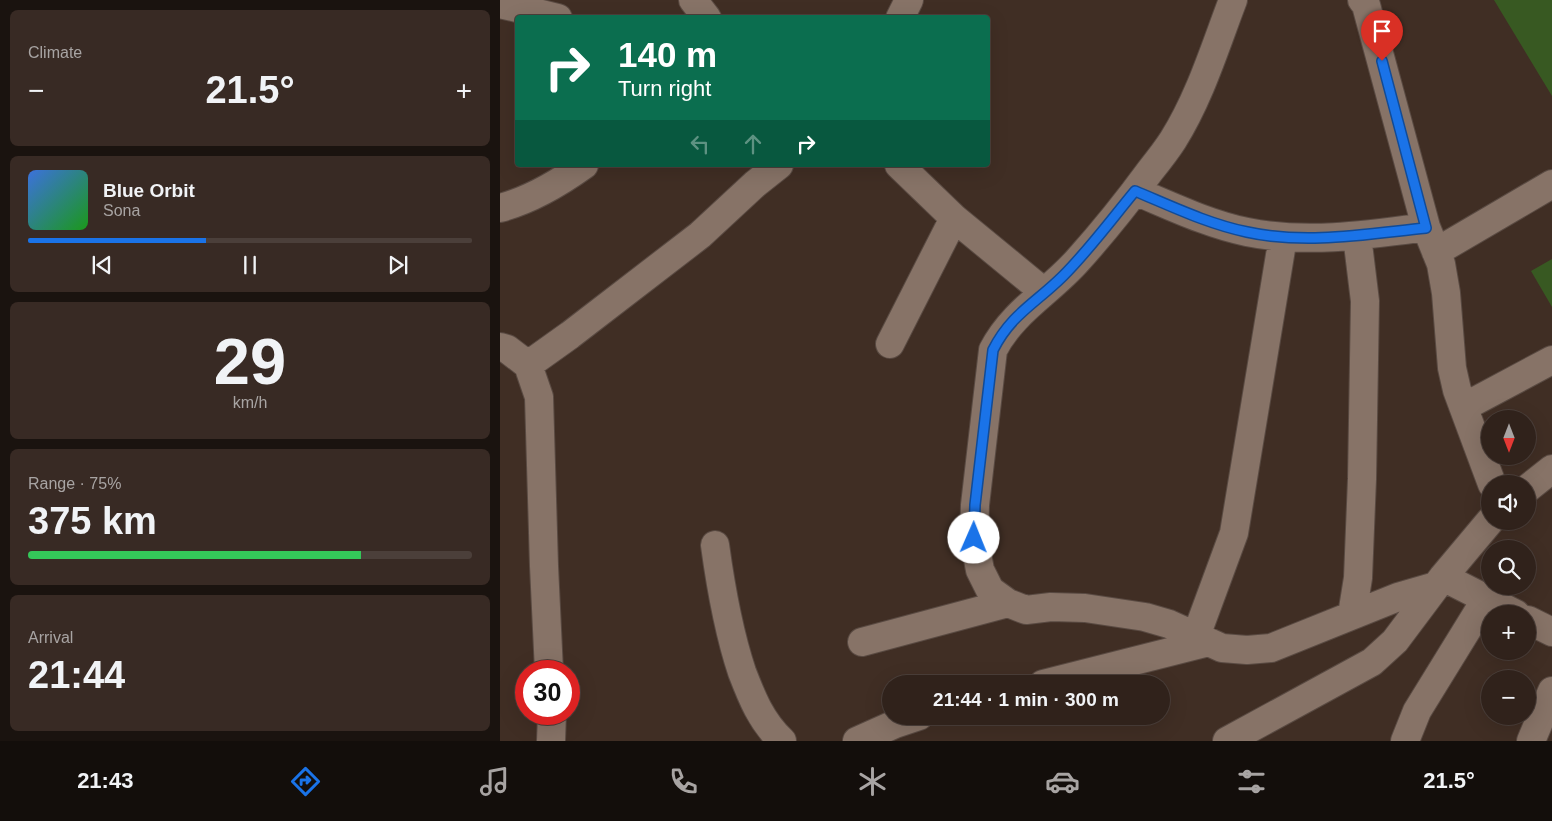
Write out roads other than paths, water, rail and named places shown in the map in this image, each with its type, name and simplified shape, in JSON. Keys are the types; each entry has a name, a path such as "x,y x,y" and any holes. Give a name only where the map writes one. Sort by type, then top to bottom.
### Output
{"street":[{"path":"693,0 705,15"},
{"path":"902,15 909,0"},
{"path":"1233,0 1193,101 1173,140 1135,191 1079,259 1062,277 1012,320 993,350 976,496 974,538 980,570 990,590 1008,603 1026,610 1051,607 1085,608 1130,614 1170,624 1222,648 1247,650 1271,648 1439,582 1498,605"},
{"path":"1362,0 1366,5 1431,240 1441,264 1446,293 1452,368 1457,390 1489,475"},
{"path":"500,4 546,15"},
{"path":"500,208 540,192 581,167"},
{"path":"528,364 570,335 700,235 755,184 776,167"},
{"path":"901,167 954,218 1044,292"},
{"path":"1135,191 1214,222 1246,232 1283,237 1321,238 1357,236 1431,240 1552,184"},
{"path":"890,344 954,218"},
{"path":"1352,615 1358,578 1365,320 1365,301 1357,236"},
{"path":"1202,639 1234,532 1283,237"},
{"path":"500,347 507,349 528,364 539,397 548,660"},
{"path":"1464,407 1552,360"},
{"path":"1536,482 1552,469"},
{"path":"1227,741 1372,662 1395,641 1439,582 1482,530"},
{"path":"715,545 722,600 732,642 751,697 760,716 771,731 782,741"},
{"path":"1405,741 1417,711 1486,599"},
{"path":"862,642 1008,603"},
{"path":"1536,624 1552,632"},
{"path":"1075,675 1202,639"},
{"path":"1531,741 1552,692"},
{"path":"551,741 552,725"},
{"path":"857,741 893,725"}]}
